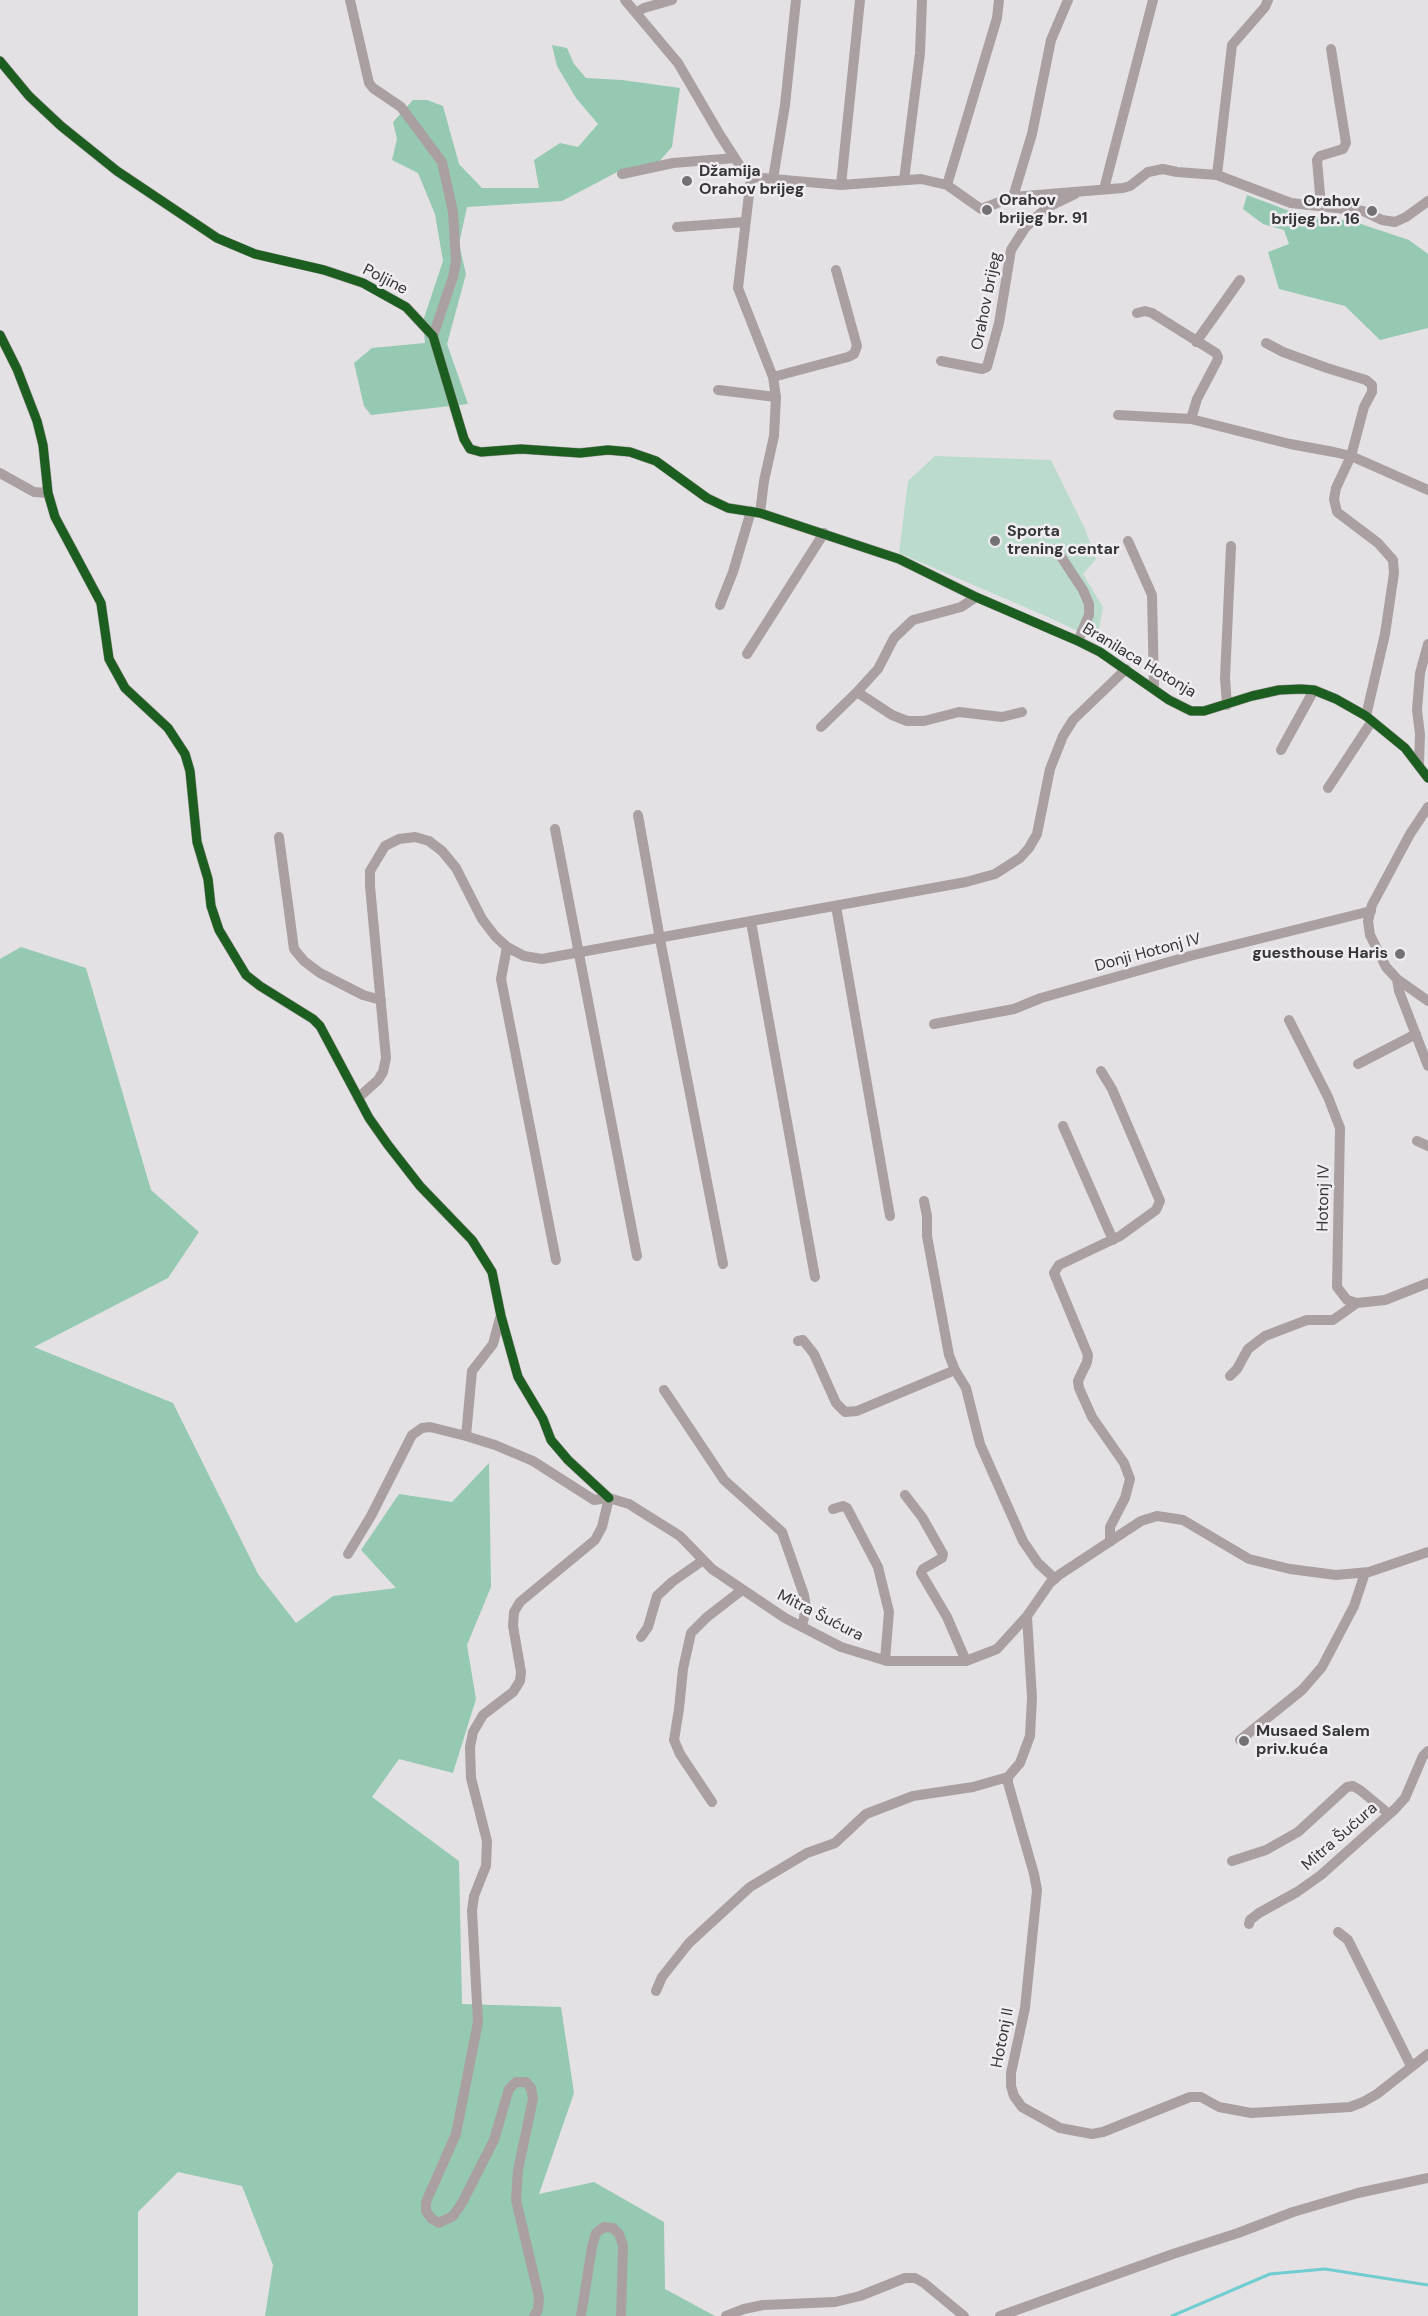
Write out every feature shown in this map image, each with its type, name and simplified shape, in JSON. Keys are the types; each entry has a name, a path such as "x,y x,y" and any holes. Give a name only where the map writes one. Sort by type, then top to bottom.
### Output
{"street":[{"path":"350,0 369,83 401,107 442,162 453,212 456,262 433,336"},
{"path":"625,0 678,63 735,158 751,177 738,288 773,377 776,397 774,436 756,512 720,605"},
{"path":"637,12 643,0"},
{"path":"637,12 672,0"},
{"path":"773,179 785,105 796,0"},
{"path":"841,185 860,0"},
{"path":"904,180 920,53 922,0"},
{"path":"947,185 997,18 999,0"},
{"path":"1013,197 1032,134 1051,40 1068,0"},
{"path":"1104,189 1153,0"},
{"path":"1217,175 1233,45 1265,8 1268,0"},
{"path":"1321,206 1317,160 1320,156 1344,149 1346,143 1331,49"},
{"name":"Poljine","path":"0,61 29,96 61,126 117,171 209,233 255,254 324,270 363,283 406,307 433,336 464,439 470,449 481,453 520,449 551,453 608,450 630,452 656,461 707,498 728,508 756,512"},
{"path":"622,174 673,163 735,158"},
{"name":"Orahov brijeg","path":"751,177 841,185 921,179 947,185 981,209 992,207 1013,197 1130,186 1154,169 1217,175 1291,203 1363,211 1382,220 1395,222 1428,201"},
{"name":"Orahov brijeg","path":"941,361 982,369 987,367 999,323 1011,250 1025,228 1035,218 1048,207 1067,200 1080,191"},
{"path":"677,227 745,222"},
{"path":"773,377 854,354 857,346 836,270"},
{"path":"1196,342 1240,280"},
{"path":"1137,313 1145,311 1152,313 1216,353 1217,361 1197,399 1191,419"},
{"path":"0,335 17,369 37,421 43,445 48,493 55,517 101,603 109,659 117,676 133,697 168,728 185,754 190,771 197,842 208,879 211,906 219,930 246,975 320,1026 369,1118 405,1168 466,1233 482,1255 492,1272 501,1316 518,1377 543,1419 551,1440 568,1460 609,1498 602,1527 595,1540 520,1602 514,1612 513,1626 521,1672 520,1681 513,1692 483,1714 473,1732 470,1747 471,1778 487,1841 486,1866 474,1896 471,1930 478,1990 478,2022 456,2134 426,2202 426,2211 432,2219 439,2223 453,2216 494,2140 509,2090 516,2082 526,2082 531,2088 533,2099 518,2170 516,2200 539,2297 538,2310 534,2316"},
{"path":"1266,343 1317,365 1366,380 1372,385 1372,392 1364,407 1351,456 1336,488 1334,505 1337,513 1387,551 1393,560 1394,573 1369,719 1328,788"},
{"path":"718,390 776,397"},
{"path":"1118,415 1191,419 1351,456 1428,490"},
{"path":"0,473 34,492 48,493"},
{"name":"Branilaca Hotonja","path":"756,512 899,559 976,597 1078,640 1126,669 1180,707 1191,711 1204,711 1262,693 1301,688 1314,690 1336,699 1369,719 1405,748 1428,778"},
{"path":"747,654 824,533"},
{"name":"Branilaca Hotonja","path":"1128,541 1152,596 1154,689"},
{"path":"1227,705 1231,546"},
{"name":"Branilaca Hotonja","path":"1056,549 1083,590 1089,604 1089,615 1078,640"},
{"path":"821,727 878,669 894,638 913,620 961,607 976,597"},
{"path":"1419,764 1420,734 1417,710 1419,682 1428,644"},
{"path":"358,1098 378,1080 386,1058 369,886 370,871 385,846 399,839 415,837 429,841 442,851 456,868 482,919 507,947 524,956 542,959 980,878 995,874 1020,858 1037,834 1050,769 1063,736 1072,720 1126,669"},
{"path":"1281,750 1314,690"},
{"path":"857,692 892,715 907,721 924,721 959,712 1002,717 1022,712"},
{"path":"1428,807 1410,834 1368,921 1370,935 1386,967 1397,979 1428,1001"},
{"path":"638,815 723,1264"},
{"path":"555,829 637,1256"},
{"path":"279,837 294,949 304,961 320,973 363,995 381,1000"},
{"path":"836,906 890,1216"},
{"name":"Donji Hotonj IV","path":"934,1024 1014,1009 1041,998 1190,956 1371,911"},
{"path":"751,922 815,1277"},
{"path":"507,947 501,979 556,1260"},
{"path":"1397,979 1399,991 1428,1066"},
{"name":"Hotonj IV","path":"1289,1020 1308,1061 1329,1097 1340,1128 1337,1287 1347,1300 1357,1304"},
{"path":"1358,1064 1416,1034"},
{"path":"1101,1071 1112,1089 1160,1201 1156,1210 1113,1240 1059,1265 1054,1274 1088,1355 1078,1381 1079,1388 1092,1417 1124,1463 1130,1479 1125,1498 1110,1527 1110,1542"},
{"path":"1063,1126 1113,1240"},
{"path":"1417,1141 1428,1146"},
{"path":"924,1201 927,1236 949,1355 966,1388 980,1444 1023,1541 1038,1563 1055,1580"},
{"path":"1230,1376 1237,1370 1248,1349 1265,1336 1307,1320 1333,1320 1357,1304 1385,1300 1428,1283"},
{"path":"466,1436 472,1371 493,1344 501,1316"},
{"path":"798,1341 803,1340 807,1345 836,1403 845,1412 857,1411 955,1370"},
{"path":"664,1390 724,1480 782,1532 804,1595 806,1607 802,1627"},
{"name":"Mitra Šućura","path":"348,1554 371,1516 412,1435 422,1428 430,1427 495,1445 532,1461 594,1500 609,1498 637,1509 680,1536 702,1560 742,1590 802,1627 841,1647 885,1660 966,1661 997,1649 1055,1580 1141,1521 1157,1516 1183,1520 1249,1559 1264,1564 1336,1575 1365,1573 1428,1552"},
{"path":"905,1495 922,1517 943,1554 942,1558 923,1569 921,1573 947,1617 966,1661"},
{"path":"833,1509 843,1506 846,1508 878,1567 889,1612 885,1660"},
{"path":"641,1637 648,1627 657,1596 702,1560"},
{"path":"1240,1740 1302,1690 1322,1667 1354,1606 1365,1573"},
{"path":"712,1802 680,1754 674,1740 683,1669 691,1633 742,1590"},
{"path":"656,1991 662,1977 689,1943 743,1893 807,1853 835,1843 866,1814 913,1796 974,1787 1008,1777 1020,1763 1030,1736 1032,1698 1027,1616"},
{"name":"Mitra Šućura","path":"1250,1924 1250,1920 1260,1913 1298,1892 1321,1875 1389,1814 1405,1798 1423,1756 1428,1750"},
{"name":"Hotonj II","path":"1008,1777 1010,1794 1037,1890 1025,2008 1011,2073 1014,2096 1029,2112 1060,2128 1092,2134 1103,2132 1190,2097 1201,2097 1220,2107 1251,2113 1350,2107 1363,2103 1377,2094 1428,2054"},
{"path":"1232,1861 1266,1850 1298,1832 1347,1787 1353,1786 1360,1790 1389,1814"},
{"path":"1338,1932 1348,1940 1411,2066"},
{"path":"1000,2316 1302,2209 1358,2193 1428,2178"},
{"path":"581,2316 592,2247 596,2233 604,2227 613,2228 619,2234 623,2246 621,2316"},
{"path":"726,2316 763,2305 835,2302 860,2296 905,2278 915,2278 924,2283 964,2316"}],"green space":[{"path":"552,45 567,48 574,64 586,78 622,80 680,88 672,147 656,165 623,169 562,201 467,207 459,244 466,274 447,344 468,404 371,415 364,406 354,363 372,348 425,343 423,321 443,261 435,214 418,173 392,160 397,139 393,122 413,100 427,100 443,106 459,164 482,188 539,188 534,160 560,143 578,147 598,124 576,98 557,66"},
{"path":"1247,195 1292,212 1355,222 1409,240 1428,254 1428,328 1380,340 1345,306 1279,289 1268,252 1289,244 1284,230 1263,224 1243,209"},
{"name":"Sporta trening centar","path":"935,456 1051,460 1085,529 1096,559 1083,574 1103,607 1097,640 899,553 908,481"},
{"path":"21,947 86,968 151,1190 199,1232 168,1278 34,1347 173,1403 258,1574 296,1623 333,1596 396,1588 361,1550 399,1494 452,1502 489,1463 491,1587 467,1645 476,1699 453,1773 399,1759 372,1797 459,1861 462,2004 561,2007 574,2093 539,2194 594,2182 664,2222 665,2289 715,2316 265,2316 273,2265 242,2186 178,2172 138,2212 138,2316 0,2316 0,959"}],"waterway":[{"path":"1172,2316 1270,2274 1325,2269 1428,2285"}],"cycle path":[{"path":"0,61 29,96 61,126 117,171 217,238 255,254 324,270 363,283 406,307 433,336 464,439 470,449 481,452 521,449 580,453 608,450 630,452 656,461 707,498 728,508 760,513 899,559 976,597 1078,641 1100,652 1169,700 1191,711 1204,711 1279,690 1314,690 1366,716 1405,748 1428,778"},
{"path":"0,335 17,369 37,421 43,445 48,493 55,517 101,603 109,659 125,688 168,728 185,754 190,771 197,842 208,879 211,906 219,930 246,975 320,1026 369,1118 388,1145 420,1186 472,1240 492,1272 501,1316 518,1377 543,1419 551,1440 568,1460 609,1498"}],"place":[{"name":"Džamija Orahov brijeg","path":"687,181"},
{"name":"Orahov brijeg br. 91","path":"987,210"},
{"name":"Orahov brijeg br. 16","path":"1372,211"},
{"name":"Sporta trening centar","path":"995,541"},
{"name":"guesthouse Haris","path":"1400,954"},
{"name":"Musaed Salem priv.kuća","path":"1244,1741"}]}
